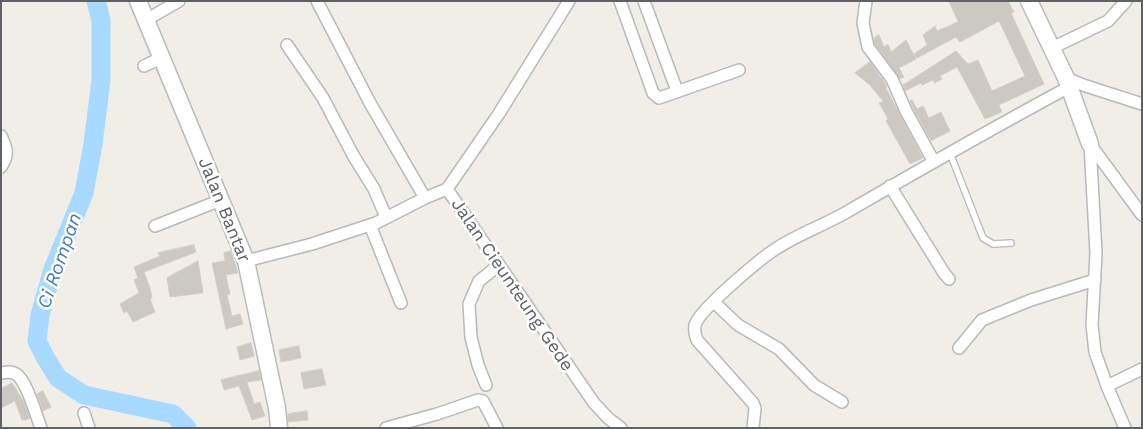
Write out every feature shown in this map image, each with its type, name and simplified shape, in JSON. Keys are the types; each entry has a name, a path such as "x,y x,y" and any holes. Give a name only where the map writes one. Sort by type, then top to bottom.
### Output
{"street":[{"name":"Jalan Bantar","path":"138,1 246,261 277,408 279,428"},
{"path":"146,20 179,1"},
{"path":"317,1 370,103 425,198"},
{"path":"447,189 498,115 569,1"},
{"path":"620,1 653,93 659,98 739,70"},
{"path":"644,1 677,91"},
{"path":"866,1 863,23 868,47 892,79 906,111 934,162"},
{"path":"1029,1 1068,83 1090,144 1142,215"},
{"path":"1052,48 1108,21 1126,1"},
{"path":"287,45 323,98 374,189 386,217"},
{"path":"144,66 161,58"},
{"path":"753,428 755,408 753,402 697,340 694,332 698,319 714,302 774,250 950,153 1068,83 1086,86 1142,104"},
{"path":"1,136 7,147 7,156 1,167"},
{"path":"1090,144 1096,252 1092,325 1095,352 1125,428"},
{"path":"890,186 944,273 950,279"},
{"name":"Jalan Cieunteung Gede","path":"246,261 312,244 370,225 447,189 594,403 615,426"},
{"path":"155,226 221,200"},
{"path":"370,225 402,304"},
{"path":"486,385 478,365 471,337 469,304 479,281 499,266"},
{"path":"959,348 982,320 1031,300 1095,280"},
{"path":"714,302 738,326 779,349 814,384 842,402"},
{"path":"1107,386 1142,369"},
{"path":"1,373 11,372 20,377 41,428"},
{"path":"386,428 478,400 483,400 496,428"},
{"path":"84,413 89,428"}],"lane":[{"path":"950,153 983,238 993,244 1010,243"}],"building":[{"path":"949,1 1008,1 1014,12 1011,13 1044,84 999,105 1002,112 985,119 957,67 940,76 942,79 935,83 933,80 922,85 921,83 905,91 903,85 956,51 968,64 978,60 992,91 1025,76 999,21 960,42 956,37 917,58 914,54 927,45 923,35 935,26 937,31 958,22"},
{"path":"879,35 884,47 888,44 891,52 906,40 916,59 899,68 904,77 900,79 875,44 874,38"},
{"path":"870,62 885,83 923,158 910,164 886,121 888,119 879,103 883,101 870,85 855,73"},
{"path":"912,100 917,109 923,106 929,118 941,112 950,131 931,141 913,108 910,101"},
{"path":"194,245 196,252 144,272 150,288 152,298 150,299 155,312 133,322 127,311 124,313 120,304 139,293 134,280 138,278 134,267 160,256 158,253"},
{"path":"231,251 238,273 226,275 230,294 227,295 232,316 240,314 243,324 226,329 212,263 225,261 224,253"},
{"path":"198,261 203,293 170,297 167,278"},
{"path":"251,343 254,356 240,360 237,347"},
{"path":"299,346 301,358 281,362 279,350"},
{"path":"322,369 326,385 304,389 301,373"},
{"path":"259,371 261,380 247,382 254,404 260,402 265,416 252,420 239,386 224,390 221,380"},
{"path":"12,383 24,402 30,418 26,420 22,420 15,401 1,408 1,389"},
{"path":"43,391 51,407 43,411 37,394"},
{"path":"307,411 308,420 288,422 288,414"}],"waterway":[{"name":"Ci Rompan","path":"96,1 101,20 101,80 93,144 84,193 53,269 40,315 37,341 58,378 84,395 173,414 187,428"}]}
